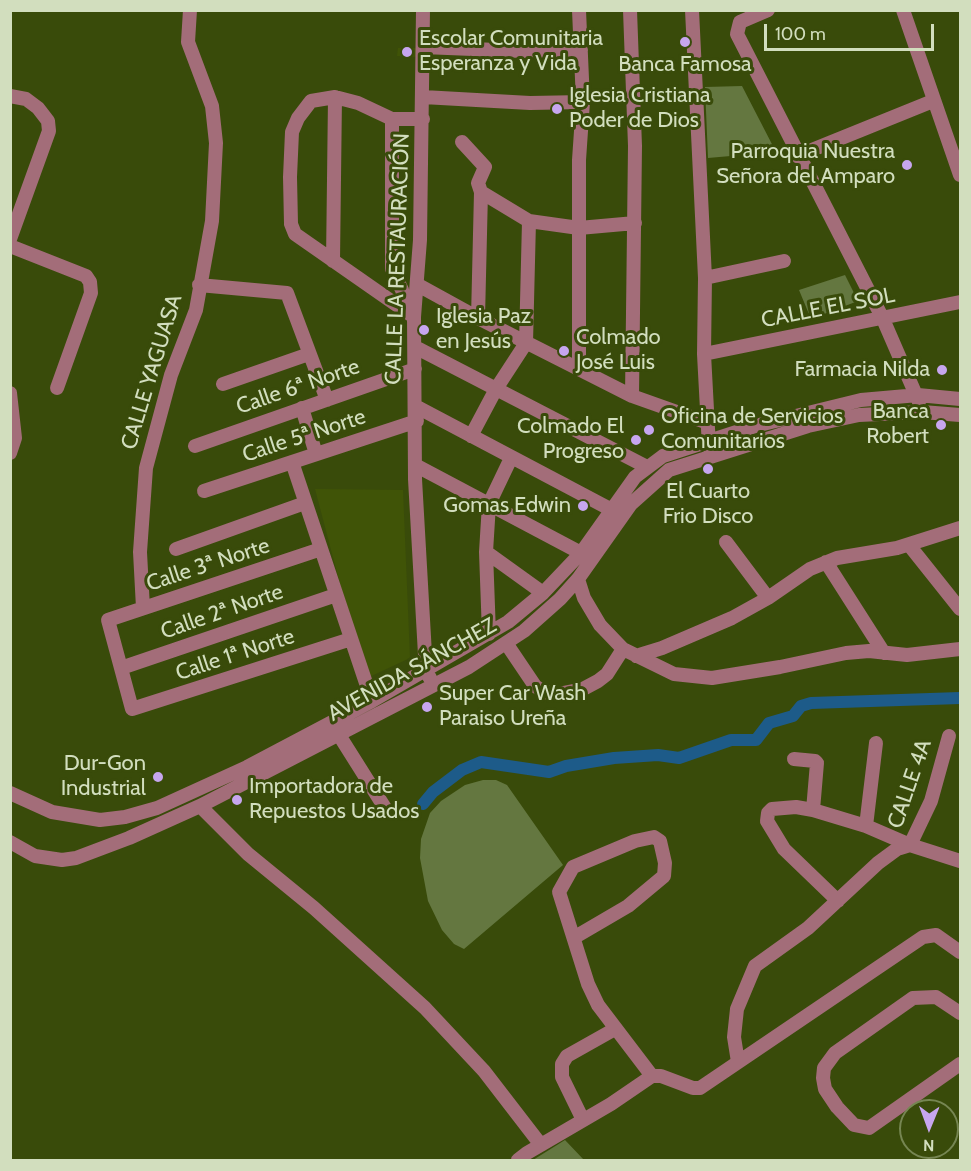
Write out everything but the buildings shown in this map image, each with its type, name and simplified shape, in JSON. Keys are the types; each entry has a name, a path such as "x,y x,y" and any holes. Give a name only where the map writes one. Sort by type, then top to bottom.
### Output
{"street":[{"name":"CALLE YAGUASA","path":"143,608 140,552 146,468 171,375 196,310 212,221 216,143 212,106 188,42 190,10"},
{"name":"CALLE LA RESTAURACIÓN","path":"423,10 423,119 418,285 411,314 415,347 417,414 415,465 426,672 434,686"},
{"path":"579,10 583,102 579,160 579,369"},
{"path":"630,10 634,90 632,396"},
{"path":"692,10 705,278 704,354 708,441 711,455"},
{"path":"768,10 740,22 737,34 883,319 918,395 922,412"},
{"path":"903,10 960,175"},
{"path":"423,47 522,51 581,50"},
{"path":"10,96 26,99 38,108 48,121 49,131 10,238"},
{"path":"333,261 334,97"},
{"path":"411,314 295,234 291,224 292,132 298,118 311,101 334,97 358,103 392,119 423,119"},
{"path":"423,97 530,103 583,102"},
{"path":"798,156 933,101"},
{"path":"392,119 392,269 411,314"},
{"path":"462,142 485,167 478,183 481,192 478,318"},
{"path":"481,192 529,221 579,228 634,223"},
{"path":"471,436 496,389 526,343 529,221"},
{"path":"10,246 86,276 90,282 91,293 57,388"},
{"path":"705,278 784,261"},
{"path":"199,285 287,293 327,400"},
{"path":"418,285 632,396 708,423"},
{"name":"CALLE EL SOL","path":"704,354 960,302"},
{"path":"415,347 647,467"},
{"path":"223,384 309,354"},
{"name":"Calle 6ª Norte","path":"195,446 415,369"},
{"path":"10,393 13,438 10,453"},
{"name":"AVENIDA SÁNCHEZ","path":"10,793 23,801 74,818 100,820 125,817 188,795 426,672 508,622 543,593 581,553 610,509 635,477 663,456 837,405 918,395 960,399"},
{"path":"302,408 316,454"},
{"name":"AVENIDA SÁNCHEZ","path":"10,843 18,849 49,860 76,858 129,838 200,806 434,686 506,643 538,619 578,579 643,491 669,470 711,455 824,422 859,415 922,412 960,415"},
{"path":"417,414 471,436 610,509"},
{"name":"Calle 5ª Norte","path":"204,491 316,454 417,414"},
{"path":"489,634 486,552 489,504 511,458"},
{"path":"291,462 372,701"},
{"path":"415,465 581,553"},
{"path":"176,549 305,503"},
{"path":"506,643 535,686 544,692 558,694 583,689 607,674 630,652 697,634 768,598 810,569 826,562 837,558 870,555 960,528"},
{"path":"726,542 768,598"},
{"path":"909,545 960,609"},
{"name":"Calle 3ª Norte","path":"121,668 108,620 321,549"},
{"path":"486,552 543,593"},
{"path":"826,562 884,653"},
{"path":"578,579 584,597 600,625 630,652 674,674 712,678 846,653 869,651 907,656 960,649"},
{"name":"Calle 2ª Norte","path":"121,668 336,594"},
{"name":"Calle 1ª Norte","path":"121,668 132,709 351,639"},
{"path":"339,735 385,808"},
{"name":"CALLE 4A","path":"910,845 931,801 949,736"},
{"path":"866,826 876,743"},
{"path":"794,759 815,760 818,763 813,810"},
{"path":"200,806 248,854 314,908 425,1008 484,1071 541,1145"},
{"path":"838,901 784,849 767,821 768,813 772,809 796,807 813,810 866,826 910,845 960,861"},
{"path":"575,937 628,906 664,876 665,863 660,841 654,837 635,841 573,867 559,892 588,984 598,1005 652,1076"},
{"path":"738,1062 735,1020 739,1003 753,970 808,928 878,863 897,849 910,845"},
{"path":"518,1161 652,1076 661,1076 693,1088 700,1088 923,937 936,935 960,952"},
{"path":"960,1012 950,1003 936,997 913,998 835,1053 828,1061 823,1078 825,1089 843,1113 858,1128 869,1128 960,1065"},
{"path":"583,1120 562,1077 562,1064 567,1056 615,1029"}],"shaded area":[{"name":"Escolar Comunitaria Esperanza y Vida","path":"398,48 417,48 417,57 397,56"},
{"path":"742,86 776,152 708,158 705,87"},
{"path":"845,275 858,301 811,319 799,290"},
{"path":"315,489 403,490 410,658 365,679"},
{"path":"483,780 496,780 507,785 563,865 464,949 454,944 442,930 428,901 420,858 421,839 430,813 441,801 465,785"},
{"path":"565,1140 584,1160 533,1160"}],"waterway":[{"path":"423,804 433,792 462,770 481,762 549,772 566,766 614,758 658,755 679,758 731,740 756,740 769,723 793,716 801,706 811,703 960,698"}],"place":[{"name":"Banca Famosa","path":"685,42"},
{"name":"Escolar Comunitaria Esperanza y Vida","path":"407,52"},
{"name":"Iglesia Cristiana Poder de Dios","path":"557,109"},
{"name":"Parroquia Nuestra Señora del Amparo","path":"907,165"},
{"name":"Iglesia Paz en Jesús","path":"424,330"},
{"name":"Colmado José Luis","path":"564,351"},
{"name":"Farmacia Nilda","path":"942,370"},
{"name":"Banca Robert","path":"941,425"},
{"name":"Oficina de Servicios Comunitarios","path":"649,430"},
{"name":"Colmado El Progreso","path":"636,440"},
{"name":"El Cuarto Frio Disco","path":"708,469"},
{"name":"Gomas Edwin","path":"583,506"},
{"name":"Super Car Wash Paraiso Ureña","path":"427,707"},
{"name":"Dur-Gon Industrial","path":"158,777"},
{"name":"Importadora de Repuestos Usados","path":"237,800"}]}
